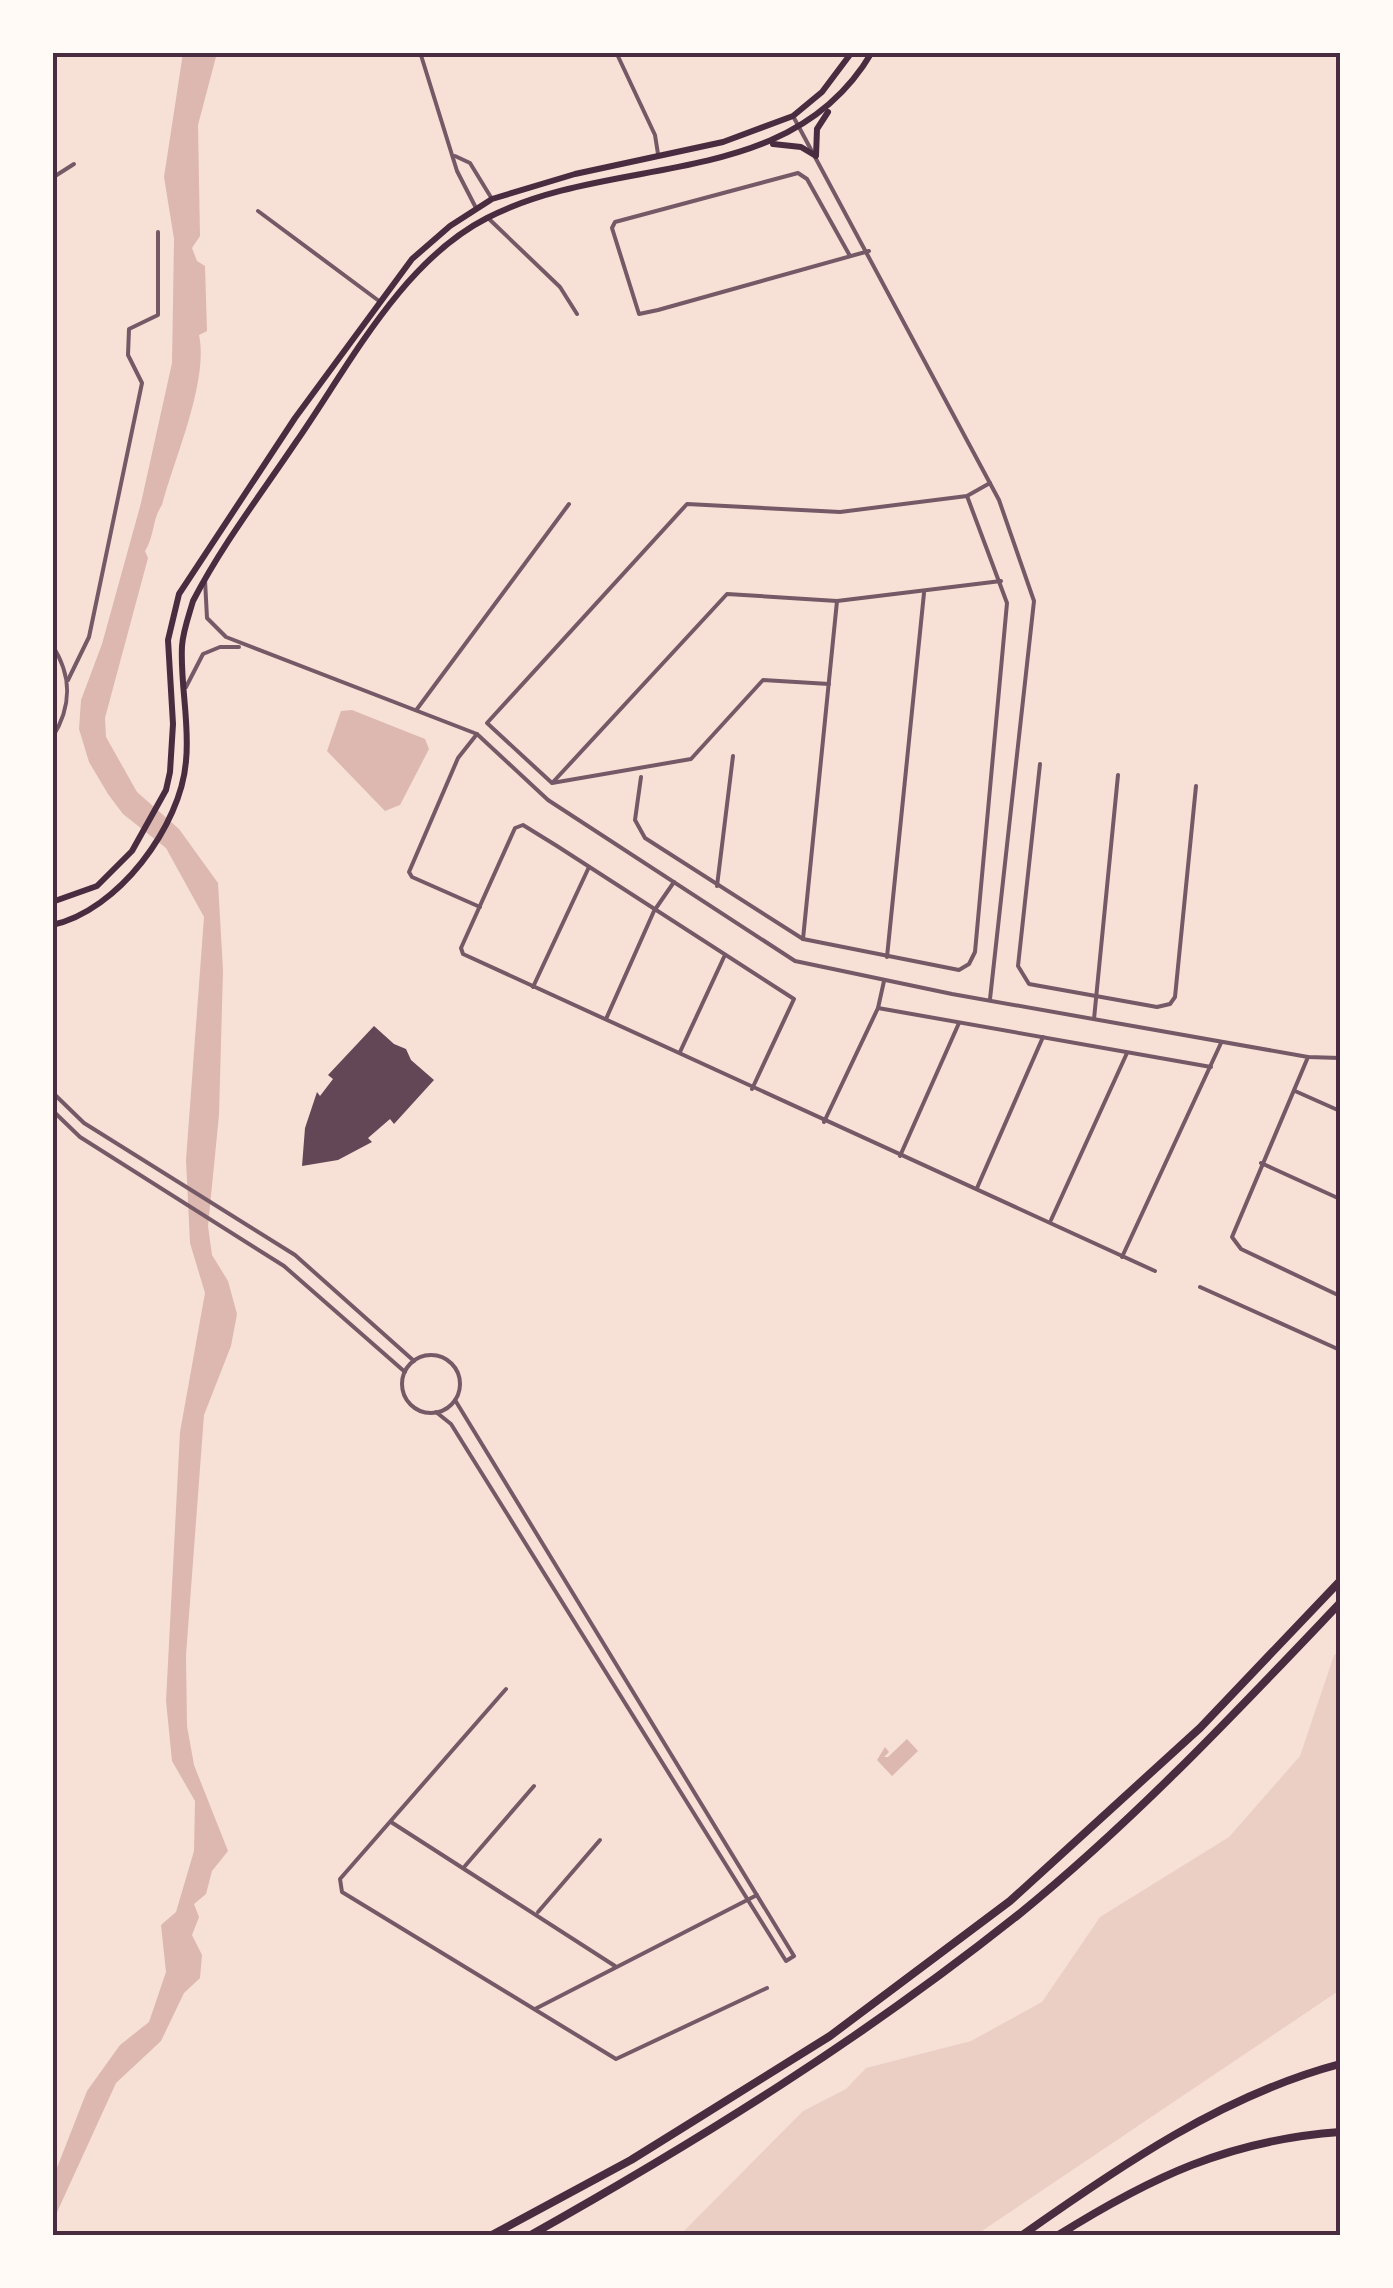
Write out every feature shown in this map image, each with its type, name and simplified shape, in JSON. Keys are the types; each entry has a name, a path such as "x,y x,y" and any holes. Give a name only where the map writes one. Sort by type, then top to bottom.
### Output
{"highway":[{"path":"490,2236 631,2160 830,2036 1010,1901 1200,1728 1340,1582"},
{"path":"529,2236 638,2175 842,2048 1020,1913 1209,1740 1340,1603"},
{"path":"1022,2236 1110,2173 1180,2132 1250,2096 1340,2064"},
{"path":"1057,2236 1121,2196 1235,2146 1340,2129"}],"main road":[{"path":"52,902 97,886 132,851 166,790 173,752 168,640 179,594 274,448 379,301 423,248 476,208 545,181 740,137 793,116 822,92 852,52"},
{"path":"52,928 106,899 144,859 178,800 186,763 182,644 193,601 206,576 387,312 434,255 488,218 553,195 762,146 786,143 816,156 818,129 872,52"},
{"path":"762,146 801,129 832,106"}],"street":[{"path":"420,52 454,156 476,208"},
{"path":"616,52 654,135 658,154"},
{"path":"793,116 869,251 990,483 1030,584 1034,616 990,999"},
{"path":"454,156 470,163 492,200"},
{"path":"52,178 74,164"},
{"path":"850,256 807,179 798,174 613,224 638,314 869,251"},
{"path":"258,211 379,301"},
{"path":"488,218 560,288 577,314"},
{"path":"68,680 89,637 142,382 128,355 129,329 158,315 158,232"},
{"path":"552,783 488,723 687,504 840,512 967,496 990,483"},
{"path":"641,777 638,830 717,886 803,939 959,970 973,959 1006,603 967,496"},
{"path":"416,711 568,504"},
{"path":"206,576 207,618 243,647 477,734 548,800 796,960 884,981 1221,1042 1308,1057 1340,1058"},
{"path":"552,783 727,594 837,600 1001,581"},
{"path":"887,957 924,591"},
{"path":"803,939 837,600"},
{"path":"52,645 68,680 68,699 52,738"},
{"path":"184,692 194,665 203,654 220,647 243,647"},
{"path":"552,783 691,759 763,680 829,684"},
{"path":"477,734 463,748 409,866 412,877 480,907"},
{"path":"717,886 733,756"},
{"path":"1040,764 1018,966 1029,984 1156,1007 1164,1008 1175,998 1196,786"},
{"path":"1094,1018 1118,775"},
{"path":"752,1088 794,998 724,957 523,825 515,828 460,948 463,954 899,1157 1050,1220 1154,1271"},
{"path":"534,988 589,867"},
{"path":"606,1019 654,910 674,882"},
{"path":"680,1054 724,957"},
{"path":"824,1122 878,1008 884,981"},
{"path":"878,1008 1211,1067"},
{"path":"899,1157 959,1023"},
{"path":"977,1188 1043,1037"},
{"path":"1122,1256 1221,1042"},
{"path":"1050,1220 1127,1053"},
{"path":"1308,1057 1232,1232 1234,1242 1340,1296"},
{"path":"1295,1091 1340,1110"},
{"path":"52,1092 84,1122 295,1255 414,1361"},
{"path":"52,1110 80,1136 284,1266 404,1372 407,1400 420,1410 436,1412 451,1424 550,1577 786,1961 794,1956 455,1400"},
{"path":"1261,1163 1340,1199"},
{"path":"1200,1286 1340,1350"},
{"path":"404,1372 414,1361 428,1355 450,1362 460,1384 455,1400 436,1412"},
{"path":"506,1690 340,1879 342,1892 616,2059 766,1988"},
{"path":"464,1866 534,1786"},
{"path":"391,1822 538,1912 615,1966"},
{"path":"538,1912 600,1840"},
{"path":"535,2009 757,1894"}],"shaded area":[{"path":"183,53 217,53 198,125 200,236 192,248 197,261 205,266 207,331 199,335 201,354 195,397 145,551 148,558 105,718 106,737 137,792 179,829 218,883 223,970 219,1115 208,1226 212,1255 228,1281 237,1314 231,1346 204,1415 186,1655 187,1726 194,1765 228,1851 212,1871 206,1894 194,1904 199,1917 192,1935 202,1955 200,1978 184,1993 161,2041 116,2083 53,2221 53,2178 87,2091 120,2045 149,2022 166,1972 161,1925 176,1912 194,1851 195,1801 172,1761 166,1701 180,1432 205,1293 190,1243 186,1160 204,917 166,848 123,814 108,794 89,762 79,729 81,700 102,644 141,503 172,363 174,239 164,177"},
{"path":"352,710 425,739 429,749 400,805 385,811 327,751 341,711"},
{"path":"1340,1652 1340,1990 976,2235 680,2235 803,2111 846,2089 866,2068 971,2041 1042,2002 1100,1917 1229,1837 1300,1756 1334,1655"},
{"path":"907,1739 918,1751 892,1776 877,1760 885,1747 889,1752 884,1757 888,1757"}],"building":[{"path":"374,1026 406,1049 411,1060 434,1080 394,1124 390,1119 368,1138 372,1142 338,1160 302,1166 305,1128 317,1092 320,1096 333,1079 328,1075"}]}
